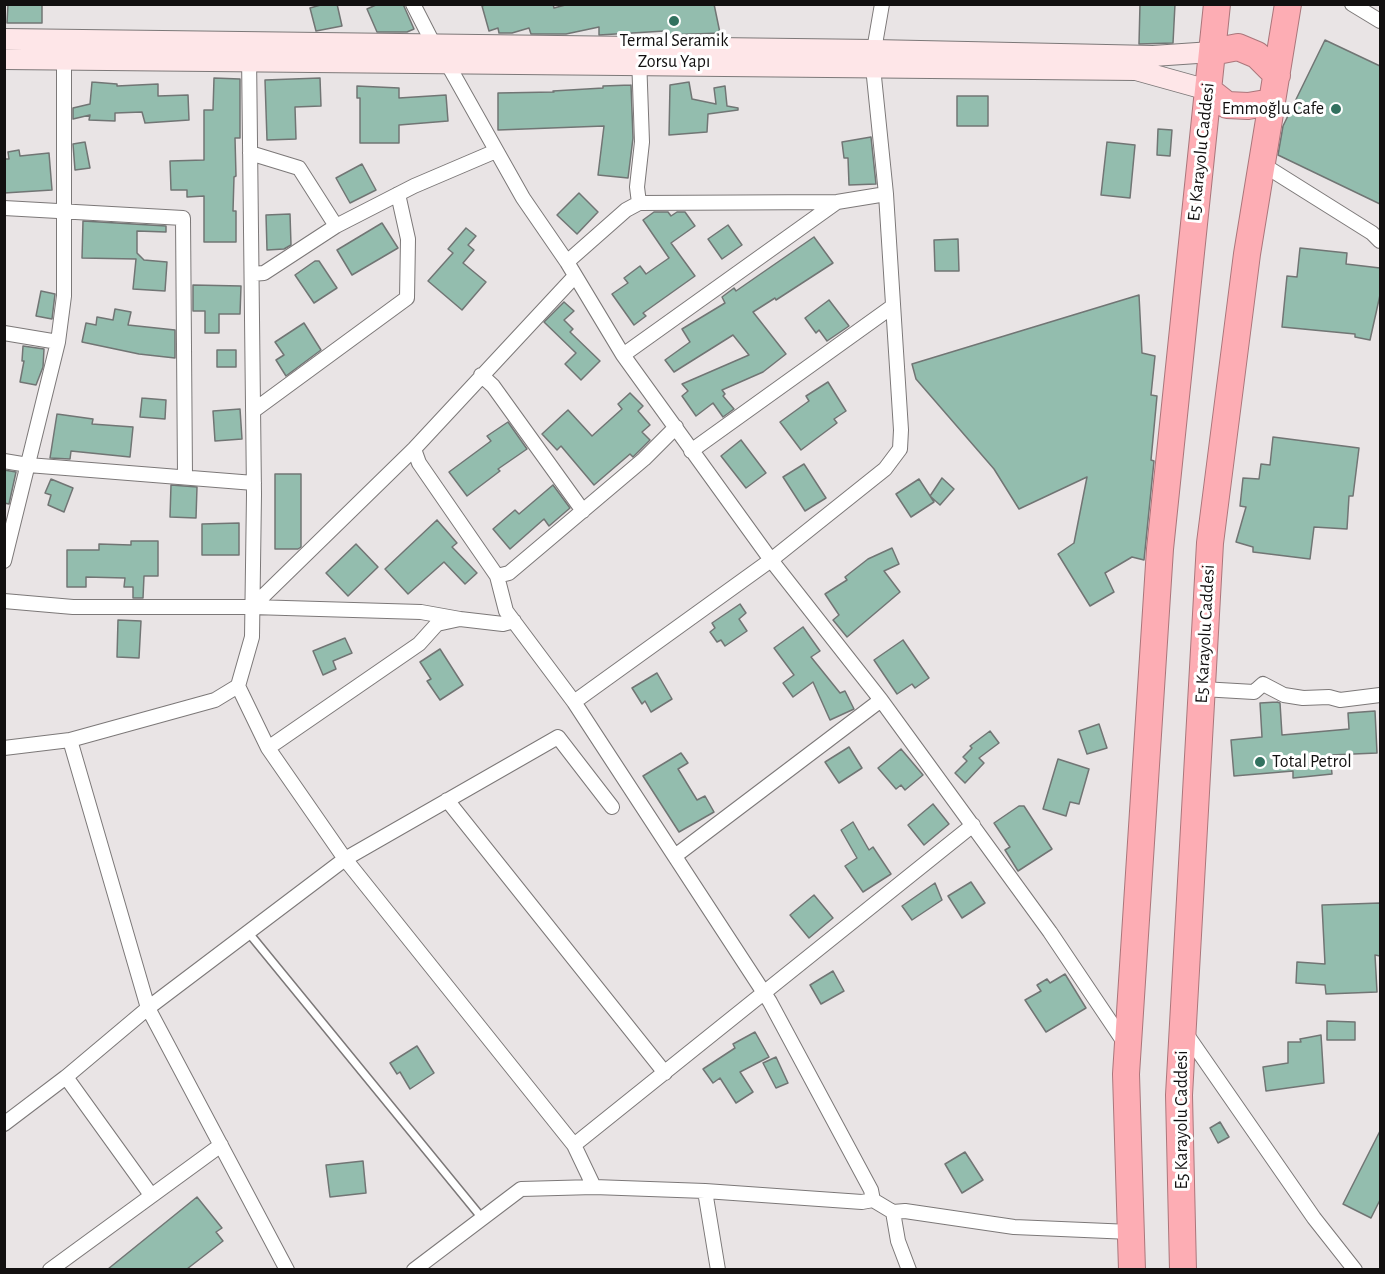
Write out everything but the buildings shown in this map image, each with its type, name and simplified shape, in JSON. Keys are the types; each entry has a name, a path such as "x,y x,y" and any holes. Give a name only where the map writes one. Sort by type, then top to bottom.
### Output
{"highway":[{"name":"E5 Karayolu Caddesi","path":"1132,1269 1126,1074 1160,549 1217,4"},
{"name":"E5 Karayolu Caddesi","path":"1183,1269 1179,1095 1210,543 1248,254 1288,4"},
{"path":"1212,52 1238,47 1257,55 1277,75"},
{"path":"1208,90 1227,105 1248,106 1272,102"}],"street":[{"path":"413,4 434,45 447,63 524,198 567,262 623,355 771,560 882,700 1050,932 1128,1046"},
{"path":"574,702 771,560 885,469 900,449 901,430 886,194 874,59 882,4"},
{"path":"1352,4 1380,21"},
{"path":"4,39 64,40 447,63 639,57 874,59 1153,56 1212,52"},
{"path":"4,561 58,342 64,296 64,40"},
{"path":"4,59 64,60 434,45 639,57"},
{"path":"250,52 254,483 252,637 238,686 268,748 345,858 574,1145 594,1187"},
{"path":"639,57 642,142 637,187 639,203"},
{"path":"874,59 1136,70 1208,90"},
{"path":"252,274 264,273 336,226 398,194 496,151"},
{"path":"250,153 299,168 336,226"},
{"path":"1262,164 1372,233 1380,241"},
{"path":"253,411 406,298 408,238 398,194"},
{"path":"567,262 626,210 639,203 837,202 886,194"},
{"path":"623,355 837,202"},
{"path":"4,208 183,218 185,476"},
{"path":"252,607 414,449 575,276"},
{"path":"691,452 893,306"},
{"path":"4,333 58,342"},
{"path":"481,375 493,386 583,511"},
{"path":"497,576 509,573 645,459 676,427"},
{"path":"414,449 419,463 497,576 507,611 574,702 763,992 871,1190 873,1200"},
{"path":"4,461 28,465 254,483"},
{"path":"4,601 73,607 252,607 421,612 503,624 514,621"},
{"path":"268,748 419,644 437,624 460,619"},
{"path":"1202,689 1254,692 1263,684 1284,695 1303,698 1329,697 1340,700 1380,695"},
{"path":"4,748 70,740 215,700 238,686"},
{"path":"675,856 882,700"},
{"path":"4,1124 66,1077 148,1008 345,858 558,737 612,807"},
{"path":"70,740 148,1008 287,1269"},
{"path":"447,800 665,1073"},
{"path":"574,1145 973,825"},
{"path":"1182,1028 1314,1218 1355,1269"},
{"path":"66,1077 151,1195"},
{"path":"50,1269 221,1145"},
{"path":"414,1269 521,1189 594,1187 705,1191 862,1202 873,1200 893,1212 905,1211 1014,1227 1131,1232"},
{"path":"705,1191 718,1269"},
{"path":"893,1212 898,1241 909,1269"}],"lane":[{"path":"248,932 482,1218"}],"place":[{"name":"Termal Seramik Zorsu Yapı","path":"674,21"},
{"name":"Emmoğlu Cafe","path":"1336,109"},
{"name":"Total Petrol","path":"1260,762"}]}
